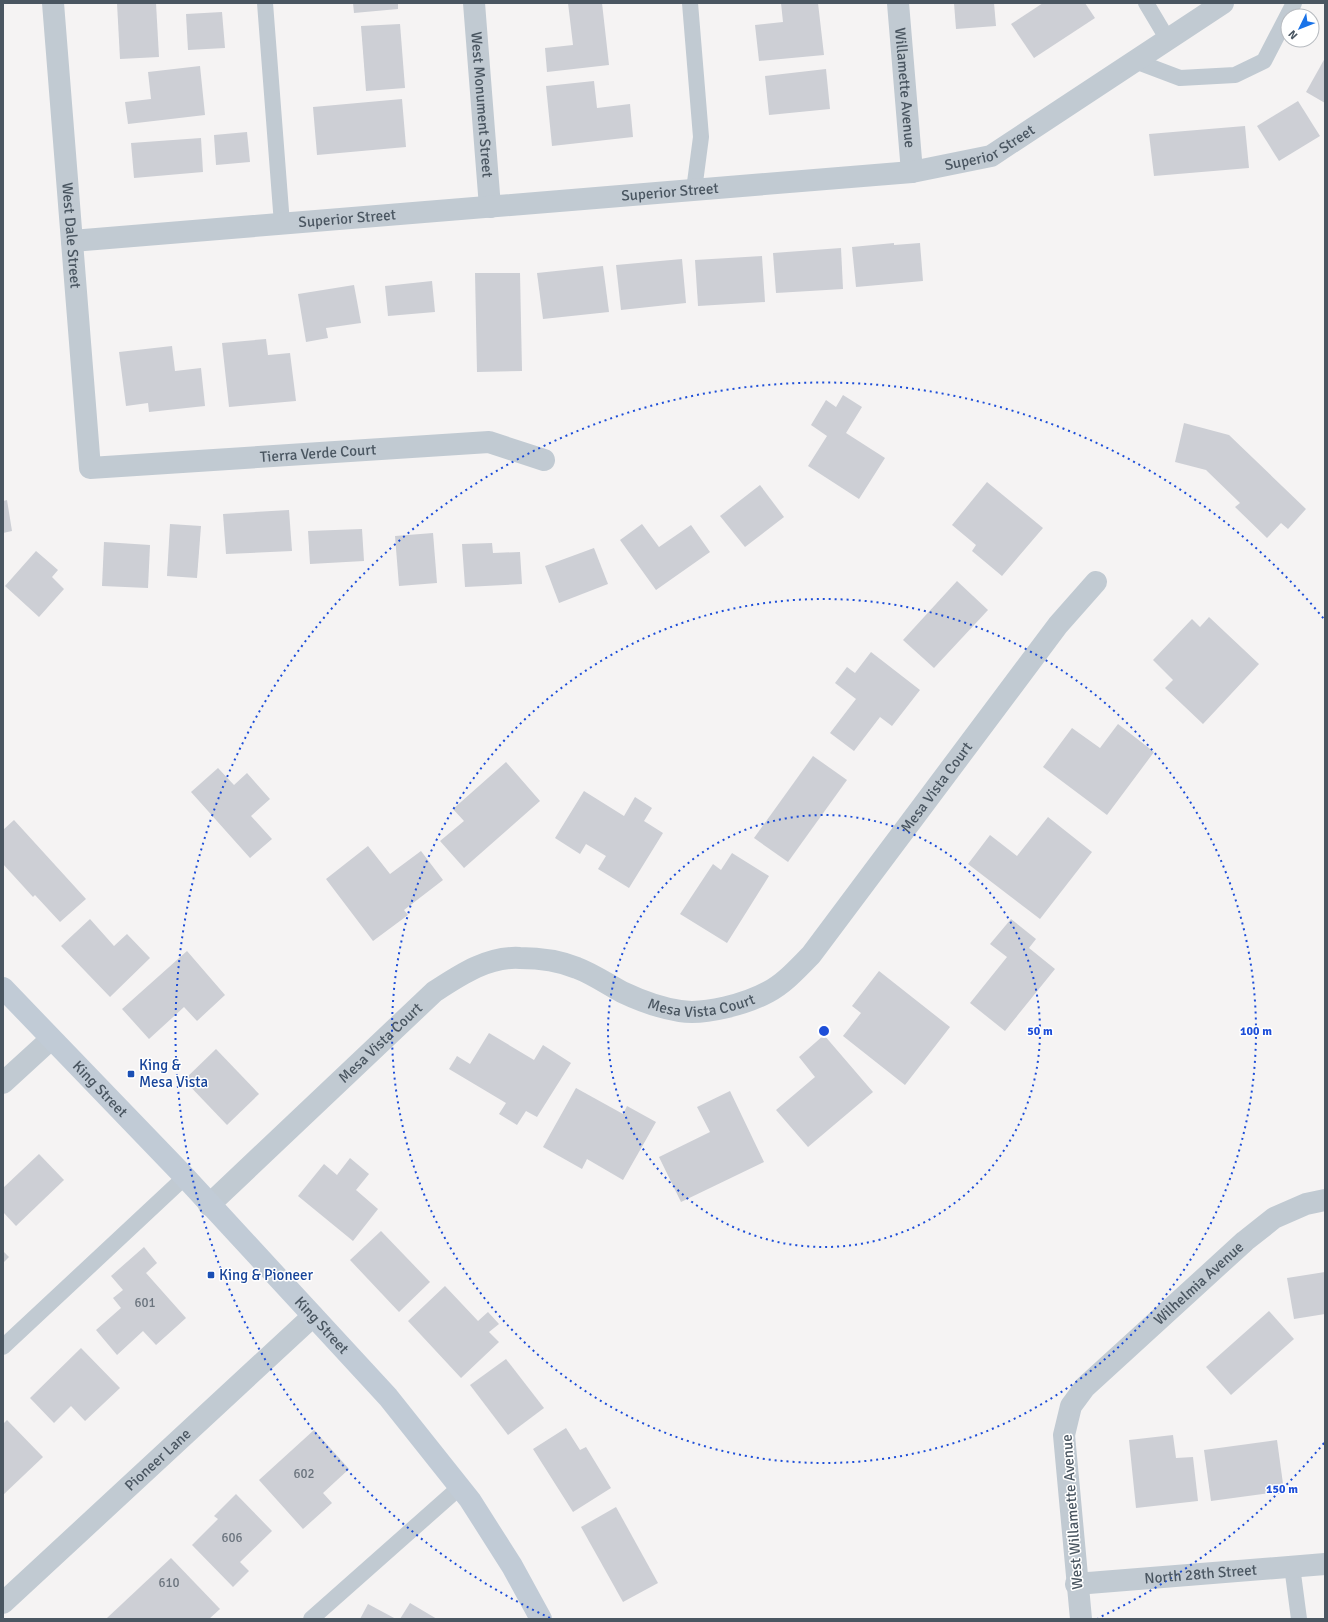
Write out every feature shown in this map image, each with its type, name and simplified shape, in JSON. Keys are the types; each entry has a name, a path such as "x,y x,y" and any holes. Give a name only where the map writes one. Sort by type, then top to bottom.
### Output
{"street":[{"name":"West Dale Street","path":"53,3 90,468"},
{"name":"West Monument Street","path":"474,3 490,207"},
{"name":"Willamette Avenue","path":"898,3 912,172"},
{"name":"Superior Street","path":"72,240 912,172 991,156 1223,3"},
{"name":"Tierra Verde Court","path":"90,468 489,442 544,460"},
{"name":"Mesa Vista Court","path":"209,1205 434,992 463,973 490,962 519,958 549,961 576,968 623,992 653,1005 682,1011 711,1010 739,1004 768,992 790,976 812,954 1058,625 1096,582"},
{"name":"King Street","path":"3,988 185,1178 388,1397 460,1487 512,1566 541,1619"},
{"path":"3,1083 51,1039"},
{"name":"Wilhelmia Avenue","path":"1085,1387 1245,1241 1274,1218 1306,1204 1325,1200"},
{"name":"Pioneer Lane","path":"3,1603 312,1316"},
{"name":"West Willamette Avenue","path":"1081,1619 1076,1584 1064,1435 1071,1406 1085,1387"},
{"name":"North 28th Street","path":"1076,1584 1325,1564"}],"lane":[{"path":"265,3 282,224"},
{"path":"690,3 701,137 694,190"},
{"path":"1146,3 1168,40"},
{"path":"1135,61 1180,78 1234,75 1264,61 1294,3"},
{"path":"3,1347 185,1178"},
{"path":"311,1619 460,1487"},
{"path":"1292,1566 1299,1619"}],"building":[{"path":"117,3 156,3 159,57 120,59"},
{"path":"353,3 398,3 398,9 354,13"},
{"path":"568,3 602,3 609,65 547,72 545,48 573,45"},
{"path":"781,3 818,3 824,55 759,61 755,25 783,22"},
{"path":"954,3 994,3 996,26 956,29"},
{"path":"1043,3 1085,3 1095,18 1034,58 1011,24"},
{"path":"222,12 225,48 188,50 186,14"},
{"path":"400,24 405,88 366,91 361,26"},
{"path":"1325,58 1325,103 1306,92"},
{"path":"200,66 205,115 128,124 125,102 151,99 148,72"},
{"path":"826,69 830,109 769,115 765,76"},
{"path":"594,81 597,108 630,104 633,137 552,146 546,86"},
{"path":"402,99 406,147 317,155 313,107"},
{"path":"1298,101 1320,136 1279,161 1257,126"},
{"path":"1245,126 1249,168 1154,176 1149,134"},
{"path":"247,132 250,162 216,165 214,135"},
{"path":"201,138 203,172 134,178 131,143"},
{"path":"894,243 894,245 920,243 923,281 856,287 852,247"},
{"path":"841,248 843,289 776,293 773,253"},
{"path":"762,256 765,302 698,306 695,260"},
{"path":"682,259 686,303 621,310 616,265"},
{"path":"603,266 609,312 543,319 537,273"},
{"path":"475,273 520,273 522,371 477,372"},
{"path":"432,281 435,312 388,316 385,286"},
{"path":"354,285 361,323 326,328 328,338 306,342 298,294"},
{"path":"266,339 268,355 290,353 296,401 229,407 222,343"},
{"path":"172,346 175,371 201,368 205,406 149,412 148,403 126,406 119,352"},
{"path":"843,395 862,407 846,433 885,458 859,499 808,466 827,436 811,425 826,400 836,407"},
{"path":"1184,423 1229,435 1306,509 1288,529 1281,523 1267,538 1235,507 1240,503 1206,470 1175,462"},
{"path":"987,482 1043,528 1002,576 972,551 976,545 952,525"},
{"path":"760,485 784,517 745,547 720,516"},
{"path":"7,500 12,531 3,533 3,501"},
{"path":"289,510 292,551 226,554 223,514"},
{"path":"170,524 201,526 197,578 167,576"},
{"path":"642,524 659,547 691,525 710,552 656,590 620,540"},
{"path":"362,529 364,561 310,564 308,531"},
{"path":"433,533 437,583 399,586 395,536"},
{"path":"104,542 150,545 148,588 102,586"},
{"path":"492,543 493,553 520,552 522,584 465,587 462,544"},
{"path":"594,548 608,584 559,603 545,566"},
{"path":"36,551 58,570 52,577 64,589 39,617 5,586"},
{"path":"957,581 988,610 934,668 903,640"},
{"path":"1209,617 1259,664 1203,724 1165,688 1173,680 1153,660 1192,619 1200,627"},
{"path":"871,652 920,690 892,726 880,717 854,751 830,733 856,699 835,683 847,667 855,673"},
{"path":"1118,724 1154,752 1107,815 1043,767 1072,728 1100,748"},
{"path":"813,756 847,780 788,862 754,838"},
{"path":"506,762 540,801 464,868 440,841 464,821 453,809"},
{"path":"218,768 234,785 247,773 270,799 251,816 272,839 250,858 191,792"},
{"path":"584,791 624,816 635,797 652,808 644,821 663,833 629,888 598,869 606,856 586,844 580,854 555,838"},
{"path":"1048,817 1092,852 1040,919 968,864 990,835 1017,856"},
{"path":"14,820 86,899 60,922 35,895 33,897 3,864 3,830"},
{"path":"368,846 390,874 421,851 443,880 404,910 408,915 373,941 326,879"},
{"path":"732,853 769,876 727,943 680,914 713,864 721,870"},
{"path":"90,919 114,946 127,934 150,958 110,997 61,946"},
{"path":"1011,919 1036,939 1029,948 1055,969 1005,1031 970,1003 1007,957 990,944"},
{"path":"187,951 225,995 197,1021 184,1007 149,1039 122,1009"},
{"path":"879,971 950,1027 905,1085 843,1036 861,1013 852,1006"},
{"path":"489,1033 534,1060 543,1045 571,1063 537,1117 526,1111 517,1125 499,1114 506,1103 449,1069 457,1056 470,1064"},
{"path":"824,1035 873,1092 808,1147 776,1110 815,1077 799,1057"},
{"path":"216,1049 259,1094 227,1125 184,1080"},
{"path":"576,1088 623,1114 627,1106 656,1122 623,1180 587,1159 582,1169 543,1147"},
{"path":"730,1091 764,1162 681,1202 659,1157 710,1132 697,1107"},
{"path":"39,1154 64,1180 16,1226 3,1212 3,1188"},
{"path":"350,1158 369,1174 356,1190 378,1209 353,1241 298,1196 324,1164 337,1175"},
{"path":"381,1231 430,1282 399,1312 350,1260"},
{"path":"144,1247 157,1263 146,1273 186,1318 156,1345 143,1331 117,1355 96,1330 121,1308 113,1298 123,1290 111,1276"},
{"path":"3,1251 9,1257 3,1263"},
{"path":"1325,1272 1325,1314 1294,1319 1287,1278"},
{"path":"445,1286 478,1321 488,1312 499,1324 489,1332 499,1342 461,1378 408,1321"},
{"path":"1269,1311 1294,1339 1231,1395 1206,1367"},
{"path":"81,1348 120,1388 85,1421 71,1406 54,1423 30,1398"},
{"path":"506,1359 544,1408 508,1435 470,1385"},
{"path":"7,1420 43,1457 3,1495 3,1424"},
{"path":"566,1428 580,1450 586,1447 611,1488 573,1512 533,1449"},
{"path":"314,1430 349,1469 323,1493 332,1503 303,1529 259,1480"},
{"path":"1173,1435 1176,1458 1193,1457 1198,1501 1136,1508 1129,1440"},
{"path":"1277,1440 1284,1491 1211,1501 1204,1450"},
{"path":"236,1494 272,1531 240,1562 249,1571 233,1587 192,1545 218,1519 214,1516"},
{"path":"616,1507 658,1583 623,1602 581,1527"},
{"path":"171,1558 220,1609 209,1619 107,1618"},
{"path":"410,1603 437,1619 400,1619"},
{"path":"368,1604 396,1619 360,1619"}],"place":[{"name":"King & Mesa Vista","path":"131,1074"},
{"name":"King & Pioneer","path":"211,1275"}]}
